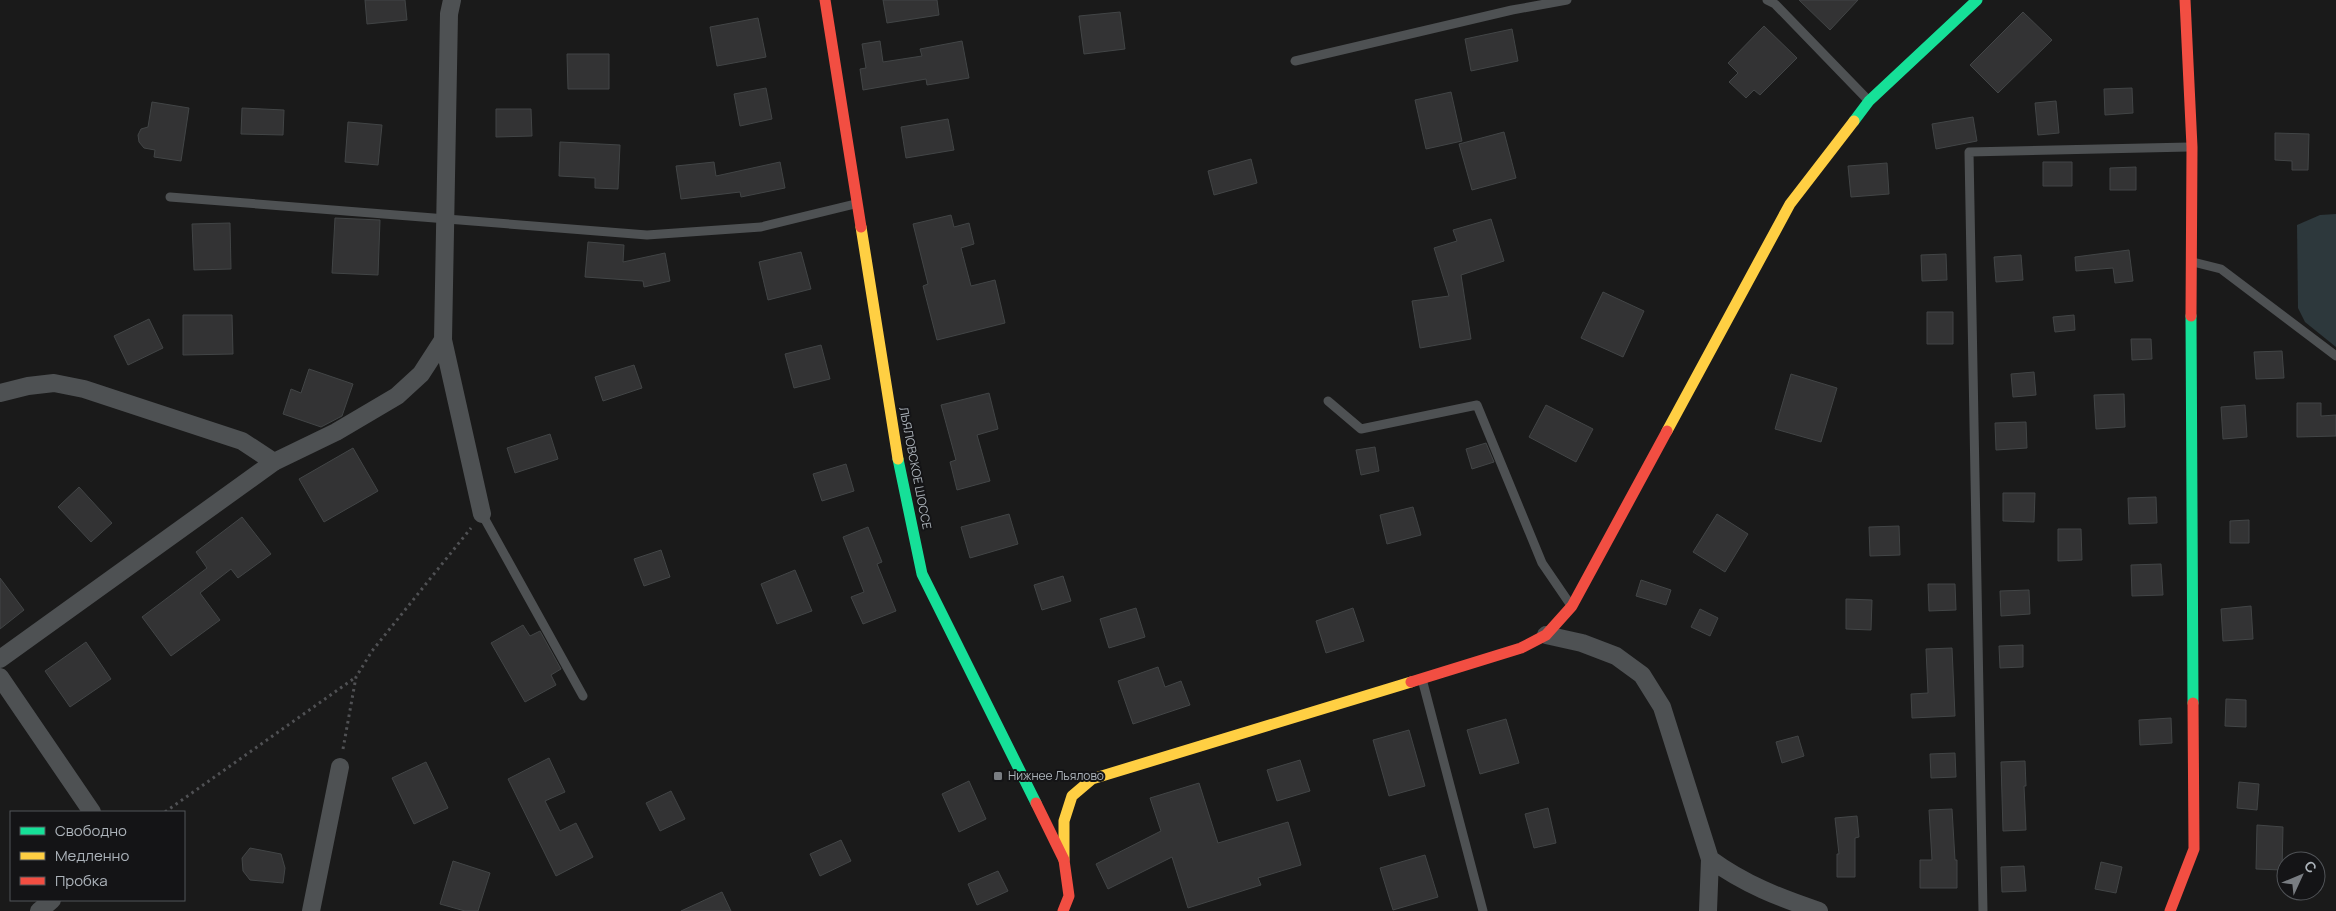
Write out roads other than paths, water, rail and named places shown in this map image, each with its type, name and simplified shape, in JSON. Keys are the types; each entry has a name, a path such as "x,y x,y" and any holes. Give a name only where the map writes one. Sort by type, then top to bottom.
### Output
{"street":[{"path":"452,0 449,14 442,340 482,514"},
{"name":"ЛЬЯЛОВСКОЕ ШОССЕ","path":"825,0 900,470 922,574 1064,860 1069,906"},
{"path":"1064,860 1064,821 1072,796 1092,779 1521,648 1546,635 1572,606 1790,204 1869,101 1977,0"},
{"path":"2170,911 2194,849 2192,146 2185,0"},
{"path":"0,659 274,462 336,432 397,396 421,374 442,340"},
{"path":"0,393 28,386 54,383 84,389 242,442 274,462"},
{"path":"1546,635 1582,643 1616,656 1642,675 1662,707 1710,859 1708,911"},
{"path":"0,677 91,811"},
{"path":"312,911 340,767"},
{"path":"1710,859 1732,876 1771,895 1820,911"},
{"path":"39,911 51,901"}],"lane":[{"path":"1295,61 1503,12 1567,0"},
{"path":"1768,0 1776,4 1869,101"},
{"path":"1983,911 1970,152 2192,146"},
{"path":"170,197 647,235 761,227 857,204"},
{"path":"2191,262 2221,268 2336,356"},
{"path":"1328,401 1361,429 1477,404 1542,563 1572,606"},
{"path":"482,514 583,696"},
{"path":"1422,679 1483,911"}],"place":[{"name":"Нижнее Льялово","path":"998,776"}]}
